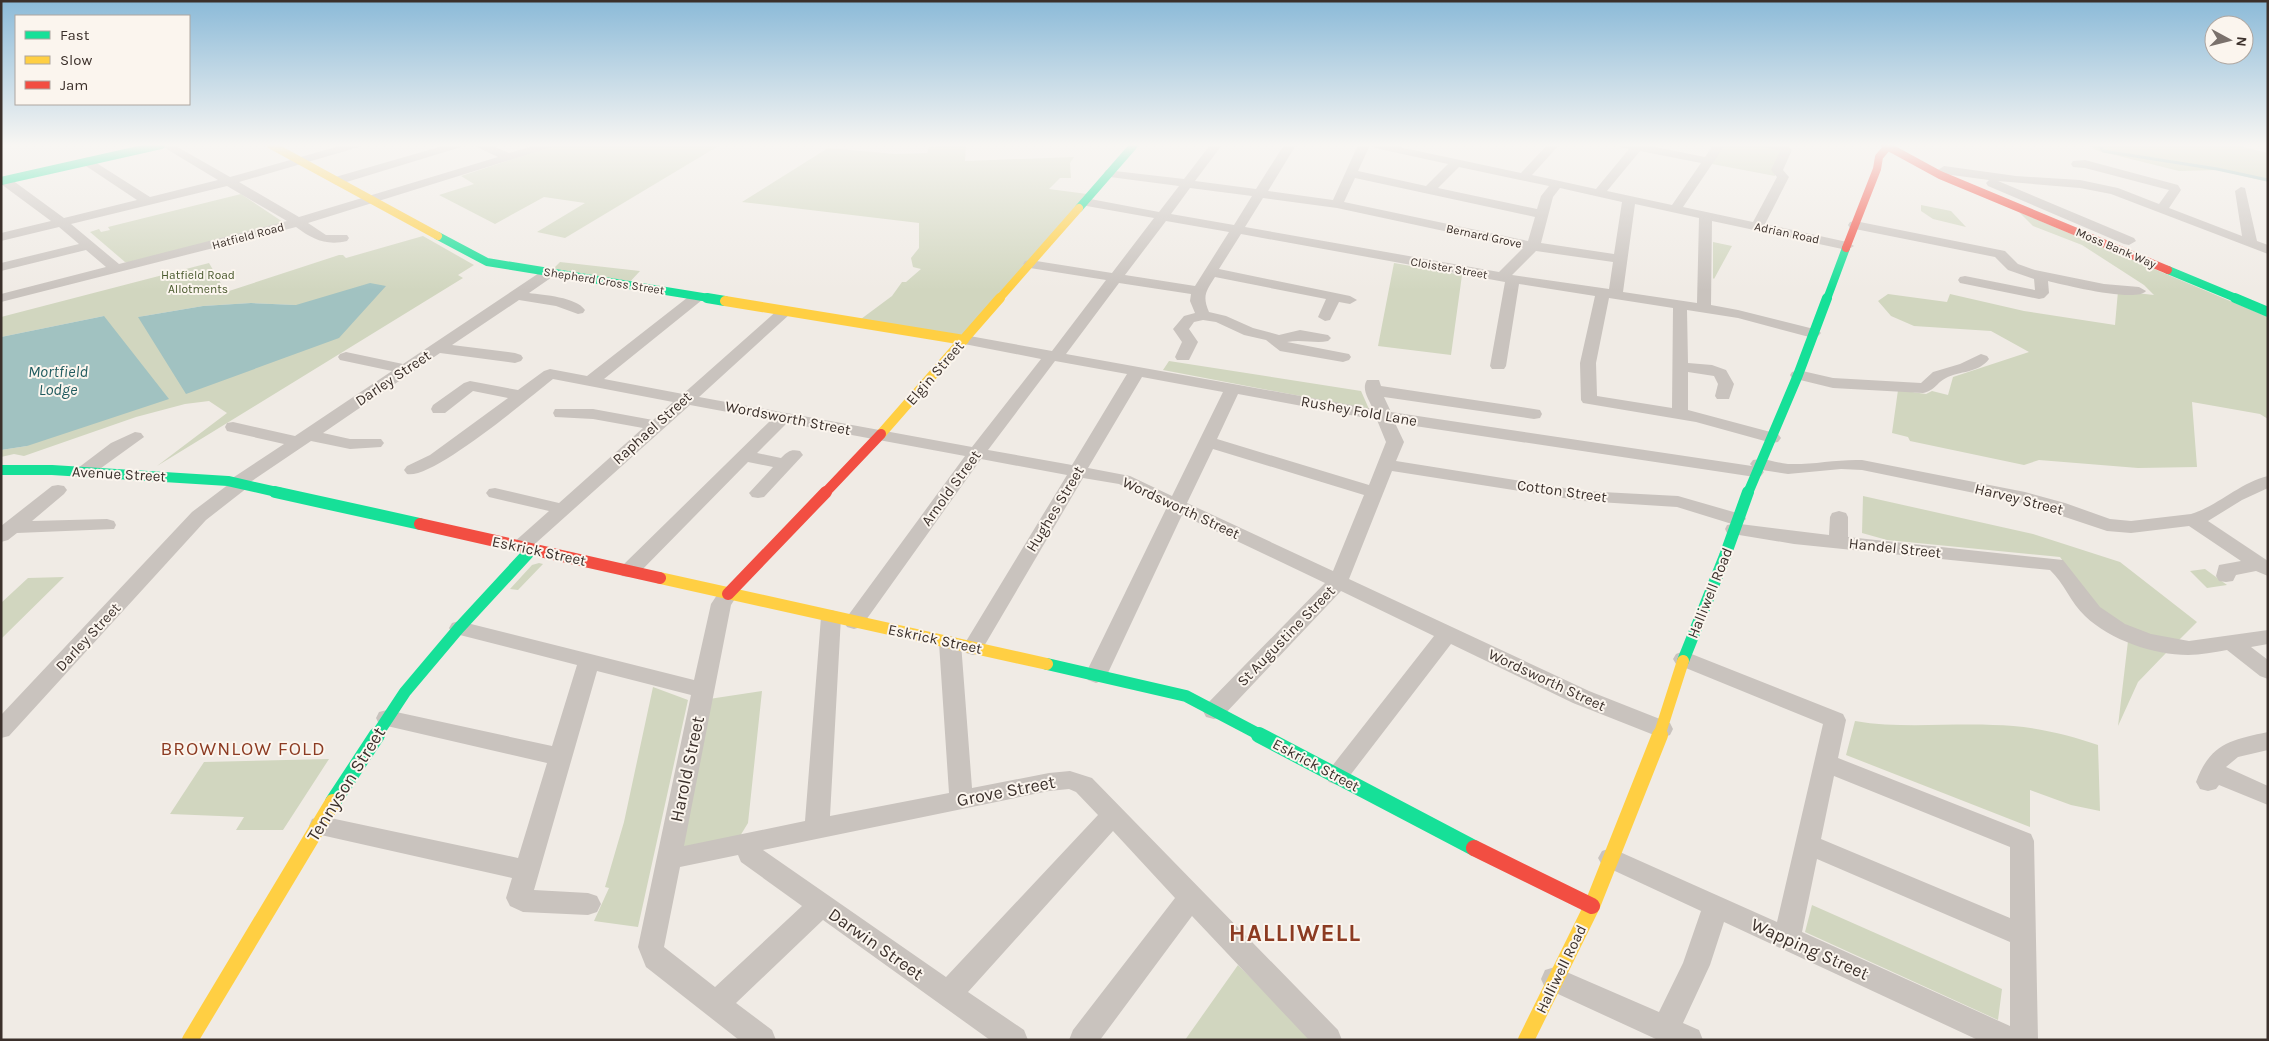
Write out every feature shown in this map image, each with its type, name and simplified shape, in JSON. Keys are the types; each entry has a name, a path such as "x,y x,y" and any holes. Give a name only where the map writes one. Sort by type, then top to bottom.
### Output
{"main road":[{"name":"Shepherd Cross Street","path":"361,194 480,259 697,297 964,340"},
{"name":"Elgin Street","path":"728,594 766,552 880,435 1092,194"},
{"name":"Halliwell Road","path":"1526,1040 1592,906 1662,729 1684,659 1757,468 1772,438 1798,375 1866,194"},
{"name":"Moss Bank Way","path":"1984,194 2268,312"},
{"name":"Moss Bank Way","path":"2000,194 2268,307"},
{"name":"Avenue Street","path":"1,470 84,472 239,483"},
{"name":"Eskrick Street","path":"239,483 1186,696 1503,863 1592,906"},
{"name":"Tennyson Street","path":"190,1040 387,718 415,679 526,549"}],"street":[{"path":"22,194 61,222 117,269"},
{"path":"136,194 147,201"},
{"path":"1,237 178,194"},
{"path":"248,194 298,222 311,238 327,240 342,238"},
{"name":"Hatfield Road","path":"1,298 298,222 389,194"},
{"name":"Arnold Street","path":"854,622 976,452 1116,278 1179,194"},
{"path":"1202,315 1197,301 1199,291 1260,194"},
{"name":"Bernard Grove","path":"1264,194 1337,204 1533,246 1620,259"},
{"path":"1337,204 1342,194"},
{"path":"1446,194 1541,214"},
{"path":"1498,366 1508,278 1533,246 1541,214 1549,194"},
{"name":"Adrian Road","path":"1601,194 1847,246"},
{"path":"1675,210 1686,194"},
{"path":"1757,227 1774,194"},
{"path":"2014,194 2129,241"},
{"path":"2121,194 2250,241 2268,250"},
{"path":"2163,208 2173,194"},
{"path":"2246,194 2250,241"},
{"path":"1629,200 1620,259 1588,363 1589,400 1680,413 1772,438"},
{"name":"Cloister Street","path":"1085,202 1508,278 1738,314 1813,333"},
{"path":"1704,309 1706,216"},
{"path":"1854,224 2000,254 2018,270 2041,276 2104,288 2138,291"},
{"path":"1,267 89,245"},
{"path":"1030,264 1199,291"},
{"name":"Darley Street","path":"1,730 11,709 199,516 239,483 303,438 550,272"},
{"path":"1212,272 1350,300"},
{"path":"1965,280 2039,295 2042,293 2041,276"},
{"path":"517,294 560,302 578,310"},
{"path":"590,382 697,297"},
{"path":"1325,317 1334,298"},
{"path":"1680,305 1680,413"},
{"name":"Raphael Street","path":"526,549 562,509 785,311"},
{"path":"1183,357 1190,342 1181,330 1189,319 1202,315 1215,317 1244,331 1271,336 1280,347 1343,357"},
{"path":"1280,347 1300,335 1323,338"},
{"name":"Rushey Fold Lane","path":"964,340 1384,416 1757,468"},
{"path":"437,348 515,358"},
{"path":"347,356 406,369"},
{"path":"1798,375 1833,382 1884,387 1923,388 1930,386 1938,375 1966,367 1981,359"},
{"path":"1680,367 1712,370 1720,373 1726,384 1723,396"},
{"name":"Hughes Street","path":"973,648 1137,371"},
{"name":"Wordsworth Street","path":"520,395 547,375 1129,481 1584,699 1662,729"},
{"path":"439,409 470,386 520,395"},
{"name":"St Augustine Street","path":"1214,711 1338,582 1395,442 1373,386 1534,414"},
{"path":"1096,675 1234,388"},
{"path":"413,470 436,458 520,395"},
{"path":"561,413 593,414 655,426"},
{"path":"629,571 783,417"},
{"path":"234,427 303,438 357,444 375,443"},
{"path":"84,472 117,447 135,437"},
{"path":"1208,442 1374,492"},
{"path":"744,456 790,459 758,493"},
{"name":"Harvey Street","path":"1757,468 1841,464 1862,465 2042,502 2107,525 2141,527 2193,520 2205,516 2236,496 2268,481"},
{"name":"Cotton Street","path":"1385,465 1583,496 1678,502 1736,524"},
{"path":"7,531 58,490"},
{"path":"495,493 562,509"},
{"path":"1838,517 1838,542"},
{"path":"2193,520 2263,567"},
{"name":"Handel Street","path":"1736,524 1758,534 2057,564 2084,603 2103,619 2121,629 2158,643 2176,647 2200,648 2232,643"},
{"path":"7,531 108,525"},
{"path":"2226,576 2226,570 2263,567"},
{"name":"Harold Street","path":"716,1004 656,958 651,947 721,604 728,594"},
{"path":"817,829 831,617"},
{"path":"459,628 703,690"},
{"path":"1337,776 1447,634"},
{"path":"2232,643 2268,637"},
{"path":"950,643 961,800"},
{"path":"2232,643 2268,671"},
{"path":"1684,659 1835,720 1787,938"},
{"path":"588,904 523,901 519,898 589,660"},
{"path":"387,718 560,757"},
{"path":"2268,740 2233,748 2219,759 2210,776 2268,796"},
{"path":"1826,763 2022,840 2024,1040"},
{"name":"Grove Street","path":"669,859 1049,782 1070,780 1084,784 1328,1040"},
{"path":"948,994 1113,815"},
{"path":"321,826 514,868 527,869"},
{"name":"Darwin Street","path":"745,843 750,856 1010,1039"},
{"path":"1808,844 2022,935"},
{"name":"Wapping Street","path":"1611,858 2008,1040"},
{"path":"1083,1040 1192,897"},
{"path":"762,1040 716,1004 821,905"},
{"path":"1555,979 1678,1034 1696,965 1716,906"}],"green space":[{"path":"241,194 286,224 129,262 125,262 90,232 99,229 101,232 110,230 108,227"},
{"path":"639,194 565,238 537,232 585,203 544,197 495,224 439,195"},
{"path":"755,194 1087,194 964,340 857,322 892,296 902,282 906,282 921,269 913,267 911,258 919,248 919,223 742,202"},
{"path":"1921,205 1951,211 1966,227 1933,219 1921,211"},
{"path":"2019,212 2268,317 2268,419 2260,414 2192,402 2197,467 2138,468 2039,460 2024,465 1910,441 1908,437 1892,433 1898,390 1926,394 1932,391 1948,395 1953,377 2029,352 1991,331 1914,326 1891,316 1878,301 1888,294 1947,302 1950,294 2024,311 2115,325 2118,291 2154,295 2144,285 2082,245 2033,226"},
{"name":"Hatfield Road Allotments","path":"423,236 474,265 458,275 463,278 157,466 227,413 209,401 185,404 136,417 24,456 14,454 1,457 1,450 27,446 104,316 1,337 1,317 209,263 226,292 339,255 343,255 346,258","holes":["251,303 296,305 138,317 203,306"]},
{"path":"1713,242 1732,246 1714,279 1713,278"},
{"path":"560,262 640,271 627,285 550,272"},
{"path":"1394,263 1462,275 1451,355 1378,346"},
{"path":"1169,361 1361,391 1369,409 1163,370"},
{"path":"1863,496 2033,534 2120,562 2197,622 2175,644 2131,629 2096,608 2060,557 1887,540 1862,533"},
{"path":"543,564 518,590 510,589 532,565"},
{"path":"2205,569 2227,585 2207,588 2190,571"},
{"path":"64,577 1,639 1,603 28,578"},
{"path":"2128,641 2166,653 2138,682 2118,726"},
{"path":"653,687 688,700 638,927 594,921 609,888 605,887 624,822"},
{"path":"762,691 748,823 734,846 694,854 671,845 709,699"},
{"path":"1855,721 1890,725 2006,725 2033,728 2098,745 2100,811 2071,805 2030,790 2030,827 1846,755"},
{"path":"329,759 283,830 236,830 244,817 170,814 204,762"},
{"path":"1812,905 2002,989 1998,1020 1805,932"},
{"path":"1238,965 1312,1040 1185,1040"}],"water":[{"path":"370,283 386,286 339,338 186,394 138,317 203,306 251,303 296,305"},
{"name":"Mortfield Lodge","path":"104,316 169,399 27,446 1,450 1,337"}],"traffic: fast":[{"path":"1079,208 1092,194"},
{"path":"438,236 487,262 725,301"},
{"path":"1683,661 1725,556 1755,472 1772,438 1798,375 1846,248"},
{"path":"2168,270 2268,312"},
{"path":"1,470 52,470 228,481 420,524"},
{"path":"333,802 405,692 459,628 531,550"},
{"path":"1047,664 1186,696 1474,848"}],"traffic: slow":[{"path":"360,194 438,236"},
{"path":"881,434 1079,208"},
{"path":"725,301 964,340"},
{"path":"660,578 1047,664"},
{"path":"1526,1040 1592,906 1662,729 1683,661"},
{"path":"190,1040 333,802"}],"traffic: jam":[{"path":"1846,248 1867,194"},
{"path":"1985,194 2168,270"},
{"path":"728,594 881,434"},
{"path":"420,524 660,578"},
{"path":"1474,848 1592,906"}],"district":[{"name":"BROWNLOW FOLD","path":"243,749"},
{"name":"HALLIWELL","path":"1295,933"}]}
